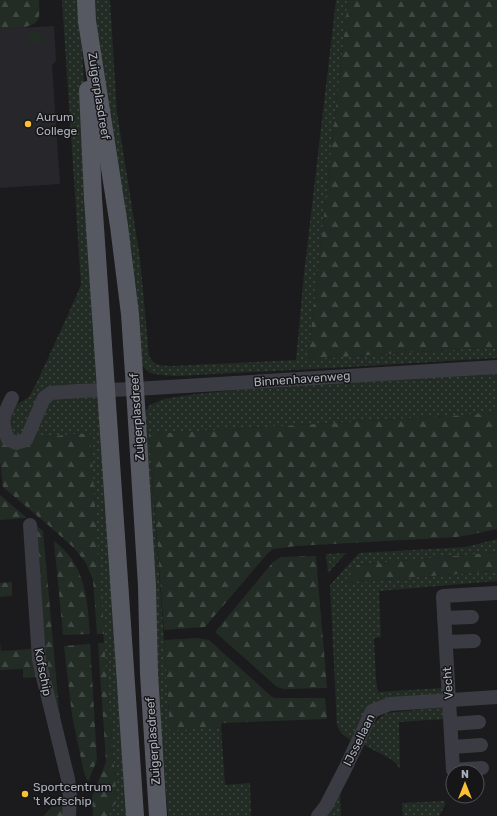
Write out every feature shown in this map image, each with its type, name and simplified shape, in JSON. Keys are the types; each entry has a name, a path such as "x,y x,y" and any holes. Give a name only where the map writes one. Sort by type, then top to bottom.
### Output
{"main road":[{"name":"Zuigerplasdreef","path":"86,0 86,56 93,198 135,816"},
{"name":"Zuigerplasdreef","path":"87,21 119,226 130,314 147,586 149,674 158,816"}],"street":[{"name":"Binnenhavenweg","path":"107,390 135,390 497,367"},
{"path":"12,398 2,418 3,430 8,439 16,443 26,440 44,398 51,393 107,390"},
{"name":"Kofschip","path":"30,525 39,660 68,779 70,797 69,816"},
{"name":"Vecht","path":"453,764 443,596 497,593"},
{"path":"444,618 472,616"},
{"path":"446,642 474,641"},
{"name":"IJssellaan","path":"318,816 326,806 343,773 372,711 390,704 497,697"},
{"path":"451,724 479,722"},
{"path":"452,747 481,745"}],"shaded area":[{"name":"Aurum College","path":"54,26 56,61 52,65 60,184 0,188 0,29"}],"green space":[{"path":"0,0 39,0 39,16 37,21 29,26 0,29"},
{"path":"62,0 79,0 128,816 110,816 109,810 117,802 104,643 90,433 0,440 0,415 29,397 81,284"},
{"path":"93,0 110,0 117,113 140,258 149,356 153,362 158,365 171,366 296,360 304,274 336,0 348,0 308,359 497,347 497,358 176,376 150,373 140,364"},
{"path":"348,0 497,0 497,347 308,359"},
{"path":"41,31 41,43 29,44 29,32"},
{"path":"497,373 497,413 149,434 170,730 221,727 225,785 250,783 251,816 168,816 160,717 144,414 150,405 164,399 196,394 281,386"},
{"path":"497,413 497,529 457,537 297,546 273,549 267,554 205,627 164,630 149,434"},
{"path":"90,433 104,634 97,634 93,580 86,563 74,548 3,487 0,461 0,440"},
{"path":"0,495 27,518 0,520"},
{"path":"32,522 43,531 60,720 45,664"},
{"path":"497,539 497,552 357,565 345,583 493,571 497,569 497,581 379,591 381,637 374,638 378,692 442,688 442,694 365,712 351,740 344,736 337,725 330,585 359,553 466,547"},
{"path":"54,541 65,550 79,571 86,595 90,634 63,635"},
{"path":"497,552 497,569 493,571 345,583 357,565"},
{"path":"346,553 328,573 326,554"},
{"path":"316,556 327,688 284,689 277,687 215,632 273,562 281,557"},
{"path":"12,582 12,596 0,597 0,583"},
{"path":"198,638 209,640 272,697 325,698 327,719 222,723 221,727 170,731 164,640"},
{"path":"0,643 1,651 31,649 37,677 23,678 23,669 0,670"},
{"path":"98,643 104,643 117,802 109,810 110,816 93,816 92,797 106,762"},
{"path":"90,644 97,760 88,782 84,773 72,715 64,646"},
{"path":"444,707 445,719 399,722 400,769 395,762 389,758 362,744 375,723 387,713"},
{"path":"340,789 341,816 325,816"},
{"path":"445,801 445,805 439,816 403,816 402,803"},
{"path":"67,806 64,816 43,816 51,809 51,807"}],"place":[{"name":"Aurum College","path":"28,124"},
{"name":"Sportcentrum 't Kofschip","path":"25,794"}]}
